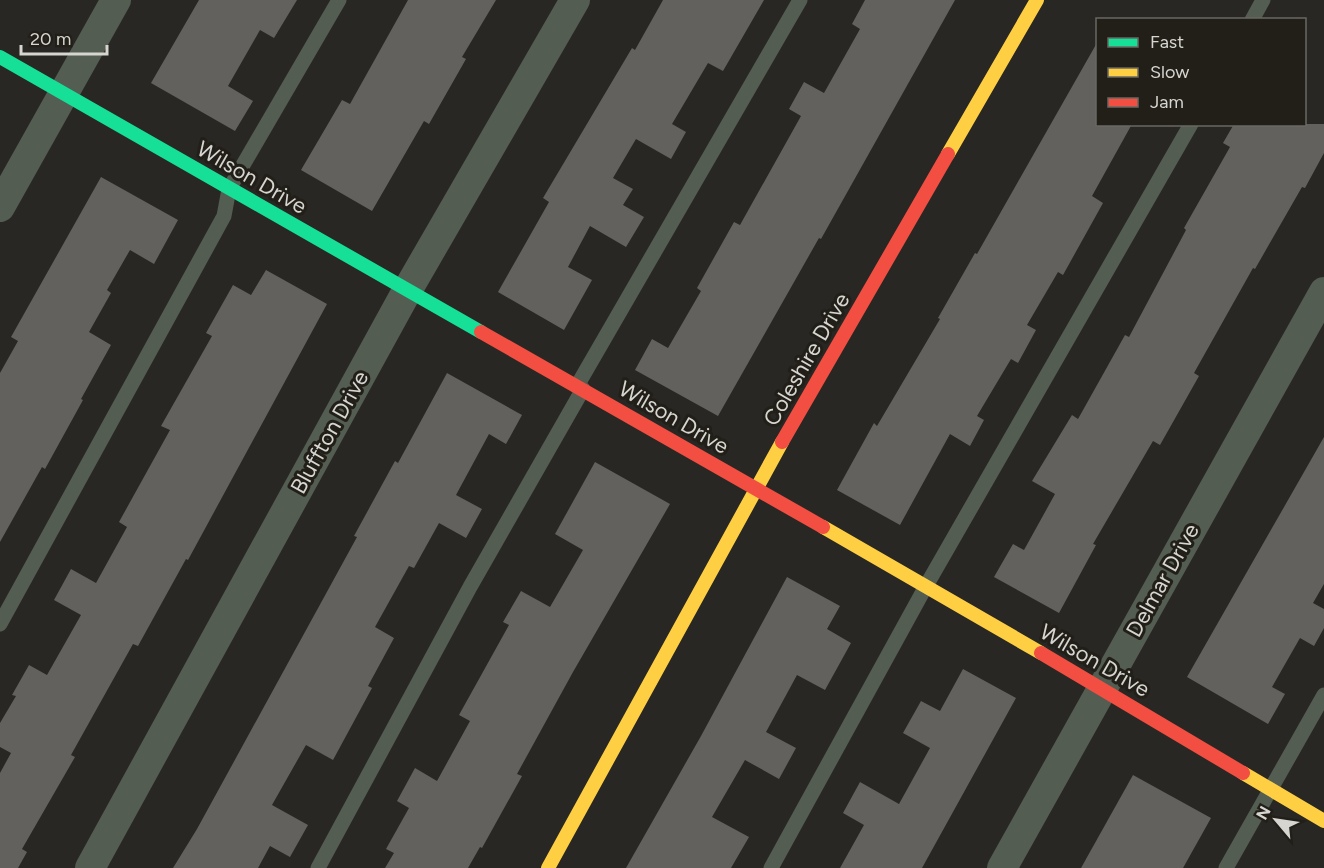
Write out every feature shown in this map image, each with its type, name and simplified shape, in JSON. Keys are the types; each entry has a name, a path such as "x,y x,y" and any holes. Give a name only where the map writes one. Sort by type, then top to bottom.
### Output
{"street":[{"path":"0,207 116,0"},
{"name":"Bluffton Drive","path":"90,868 408,289 575,0"},
{"name":"Coleshire Drive","path":"548,868 756,488 1037,0"},
{"name":"Wilson Drive","path":"0,57 756,488 1102,688 1324,820"},
{"name":"Delmar Drive","path":"1002,868 1324,292"}],"lane":[{"path":"0,624 224,216 229,189 339,0"},
{"path":"318,868 580,388 800,0"},
{"path":"1253,18 1263,0"},
{"path":"771,868 926,586 1190,126"},
{"path":"1226,868 1324,695"}],"building":[{"path":"199,0 297,0 274,38 260,30 228,86 253,101 235,131 151,83"},
{"path":"408,0 496,0 462,57 466,59 429,124 424,121 372,211 301,170 342,100 350,104"},
{"path":"663,0 764,0 723,71 708,63 672,124 686,132 671,159 636,139 613,178 633,189 623,205 644,217 626,247 590,226 568,267 592,280 564,330 498,292 549,202 543,198 632,48 635,50"},
{"path":"865,0 955,0 821,239 819,238 718,416 635,370 652,339 668,348 701,291 697,288 734,222 740,225 801,116 789,109 804,82 824,93 860,29 852,24"},
{"path":"1096,45 1096,126 1131,126 1092,196 1103,203 1063,275 1058,272 1027,325 1036,330 1018,363 1011,359 977,416 984,420 970,446 950,434 900,525 837,490 874,423 877,426 940,319 938,318 975,253 977,254"},
{"path":"1324,124 1324,153 1255,269 1253,268 1194,373 1199,376 1160,445 1153,441 1093,544 1096,545 1059,613 994,577 1013,544 1024,550 1055,494 1032,481 1072,415 1078,419 1125,335 1129,337 1186,230 1184,228 1230,147 1223,143 1233,126"},
{"path":"101,177 178,220 154,264 130,250 107,290 111,293 89,332 111,345 45,469 42,467 0,542 0,373 18,341 11,337"},
{"path":"266,270 327,304 188,560 186,559 138,646 133,644 71,755 75,757 22,849 27,852 18,868 0,868 0,773 11,753 0,747 0,723 16,696 12,695 29,665 47,675 81,615 54,600 71,569 96,583 127,527 119,522 170,430 161,426 212,336 206,333 233,285 251,295"},
{"path":"447,373 522,415 506,444 489,434 456,495 482,509 466,538 439,523 414,568 409,566 375,627 394,638 368,686 372,688 333,760 306,745 272,805 308,825 290,857 270,846 258,868 173,868 197,829 357,537 354,536 395,461 398,463"},
{"path":"1324,437 1324,584 1313,603 1324,609 1324,628 1314,646 1300,638 1272,687 1285,694 1268,724 1187,677"},
{"path":"595,462 670,504 573,672 517,774 522,776 482,848 480,847 468,868 385,868 394,853 386,849 409,808 397,801 415,768 437,781 470,721 459,715 509,625 503,622 521,591 550,607 583,550 555,534"},
{"path":"787,577 840,606 827,629 851,643 825,690 797,675 766,732 796,748 779,779 745,760 712,817 749,837 731,868 626,868 701,736"},
{"path":"963,669 1016,698 922,868 840,868 864,825 843,813 860,782 899,804 930,748 903,733 921,701 940,711"},
{"path":"1133,775 1211,818 1183,868 1081,868"}],"traffic: fast":[{"path":"0,57 481,332"}],"traffic: slow":[{"path":"948,154 1037,0"},
{"path":"548,868 782,442"},
{"path":"823,527 1041,653"},
{"path":"1243,773 1324,821"}],"traffic: jam":[{"path":"782,442 948,154"},
{"path":"481,332 823,527"},
{"path":"1041,653 1243,773"}]}
